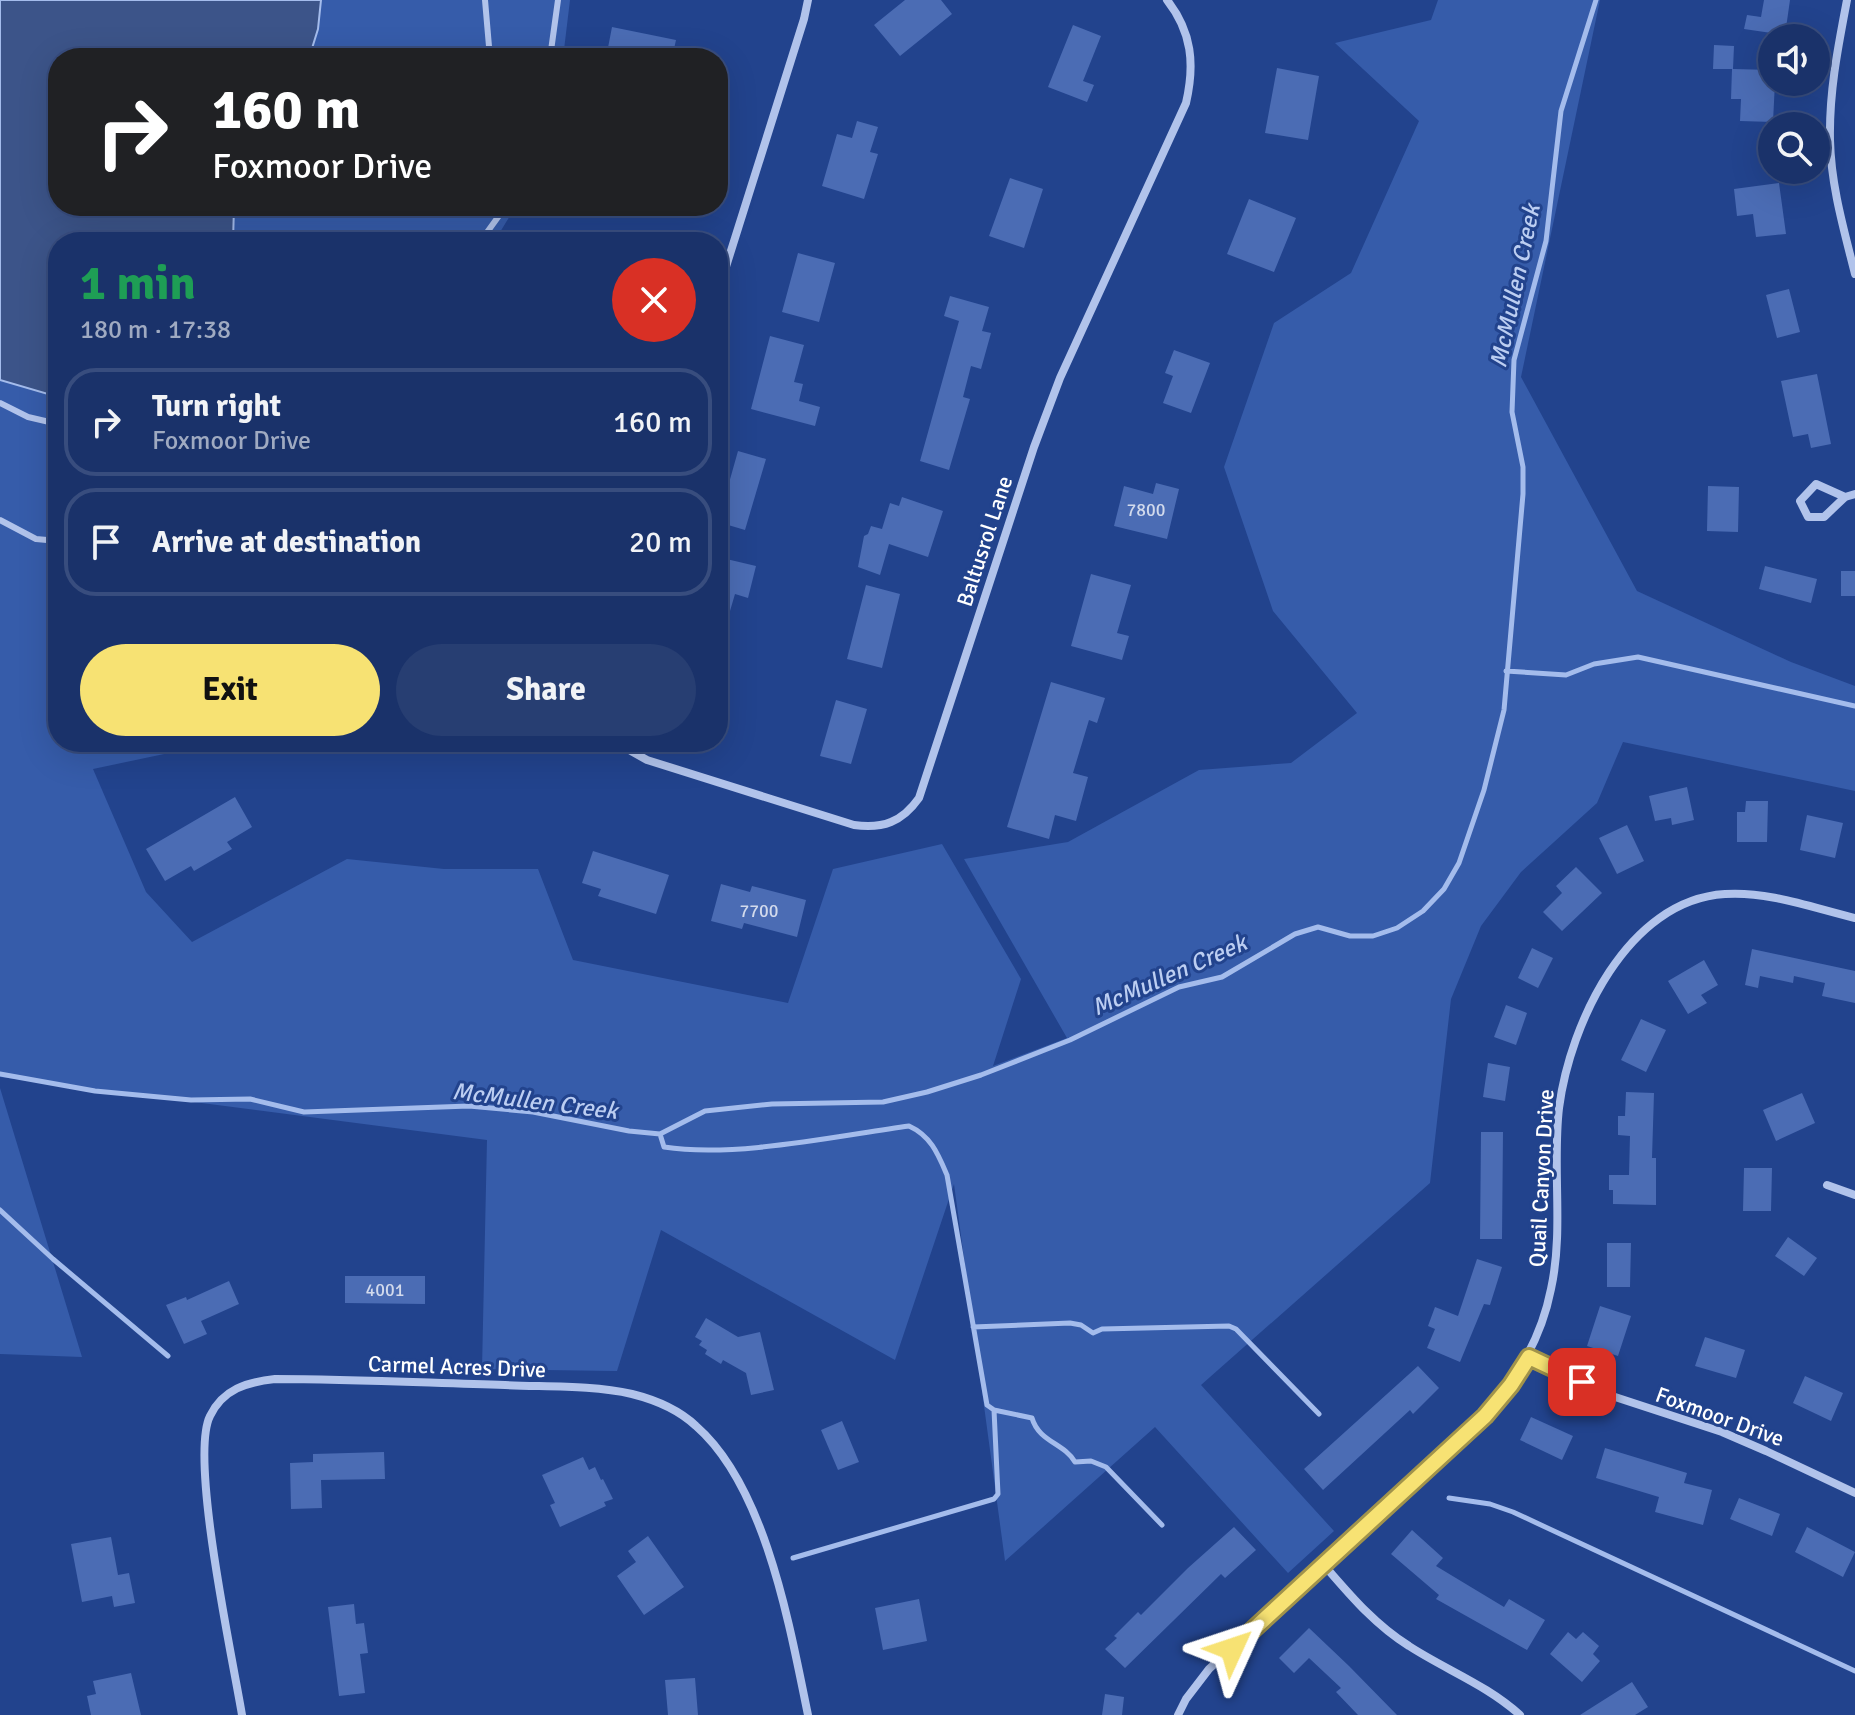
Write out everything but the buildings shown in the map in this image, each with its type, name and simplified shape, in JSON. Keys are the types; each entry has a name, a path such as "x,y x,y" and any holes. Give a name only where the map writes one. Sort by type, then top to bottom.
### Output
{"street":[{"path":"728,260 808,0"},
{"name":"Baltusrol Lane","path":"635,752 647,760 854,825 882,826 895,822 912,809 919,798 1010,518 1055,392 1186,103 1192,78 1189,44 1183,25 1167,0"},
{"path":"1847,0 1831,92 1830,143 1835,190 1855,274"},
{"path":"1845,497 1816,484 1800,501 1808,517 1824,517 1845,497 1855,494"},
{"name":"Quail Canyon Drive","path":"1178,1715 1200,1678 1485,1416 1529,1357 1548,1301 1557,1251 1557,1139 1567,1066 1589,1008 1626,948 1671,911 1687,903 1725,894 1764,896 1855,918"},
{"path":"1827,1185 1855,1195"},
{"name":"Foxmoor Drive","path":"1529,1357 1609,1395 1755,1446 1855,1493"},
{"name":"Carmel Acres Drive","path":"242,1715 205,1481 204,1433 210,1415 228,1393 258,1381 275,1379 628,1393 656,1401 685,1417 706,1435 731,1468 761,1535 792,1636 808,1715"},
{"path":"1324,1565 1379,1625 1409,1646 1487,1689 1520,1715"}],"lane":[{"path":"485,0 489,48"},
{"path":"551,48 558,0"},
{"path":"0,403 28,417 48,422"},
{"path":"0,520 36,539 48,540"}],"shaded area":[{"path":"0,0 570,0 564,48 48,48 48,216 510,216 500,232 48,232 48,752 174,752 93,769 146,892 192,942 347,859 444,869 538,869 573,960 788,1003 833,869 942,844 1021,979 993,1066 1067,1038 964,859 1068,842 1199,770 1291,763 1357,713 1273,611 1224,467 1274,323 1351,273 1419,121 1335,43 1431,20 1438,0 1600,0 1521,377 1637,591 1791,662 1855,686 1855,791 1623,742 1597,803 1521,872 1481,926 1451,999 1430,1183 1201,1385 1334,1531 1288,1573 1155,1427 1005,1561 954,1184 895,1360 661,1230 617,1371 482,1369 487,1140 0,1077"},
{"path":"0,0 321,0 312,48 48,48 48,216 234,216 233,232 48,232 48,394 0,380"},
{"path":"0,1088 82,1357 0,1354"}],"waterway":[{"name":"McMullen Creek","path":"0,1074 95,1091 191,1100 250,1099 304,1112 469,1106 533,1112 660,1134 705,1111 772,1104 883,1102 927,1092 981,1075 1070,1040 1179,987 1222,977 1295,934 1318,927 1350,936 1373,936 1397,928 1423,911 1444,889 1459,863 1484,790 1504,710 1523,494 1523,467 1512,412 1514,360 1546,241 1561,111 1596,0"},
{"path":"1506,671 1566,675 1594,664 1638,657 1855,706"},
{"path":"660,1134 664,1147 722,1150 909,1126 917,1130 937,1153 947,1175 987,1405 994,1410 1032,1418 1040,1432 1065,1450 1075,1462 1091,1461 1106,1467 1162,1525"},
{"path":"0,1210 168,1356"},
{"path":"973,1327 1070,1323 1081,1325 1093,1333 1102,1329 1229,1326 1236,1329 1319,1414"},
{"path":"793,1558 994,1499 998,1494 994,1410"},
{"path":"1449,1498 1490,1504 1513,1512 1855,1671"}],"route":[{"path":"1232,1649 1485,1416 1529,1357 1582,1382"}]}
